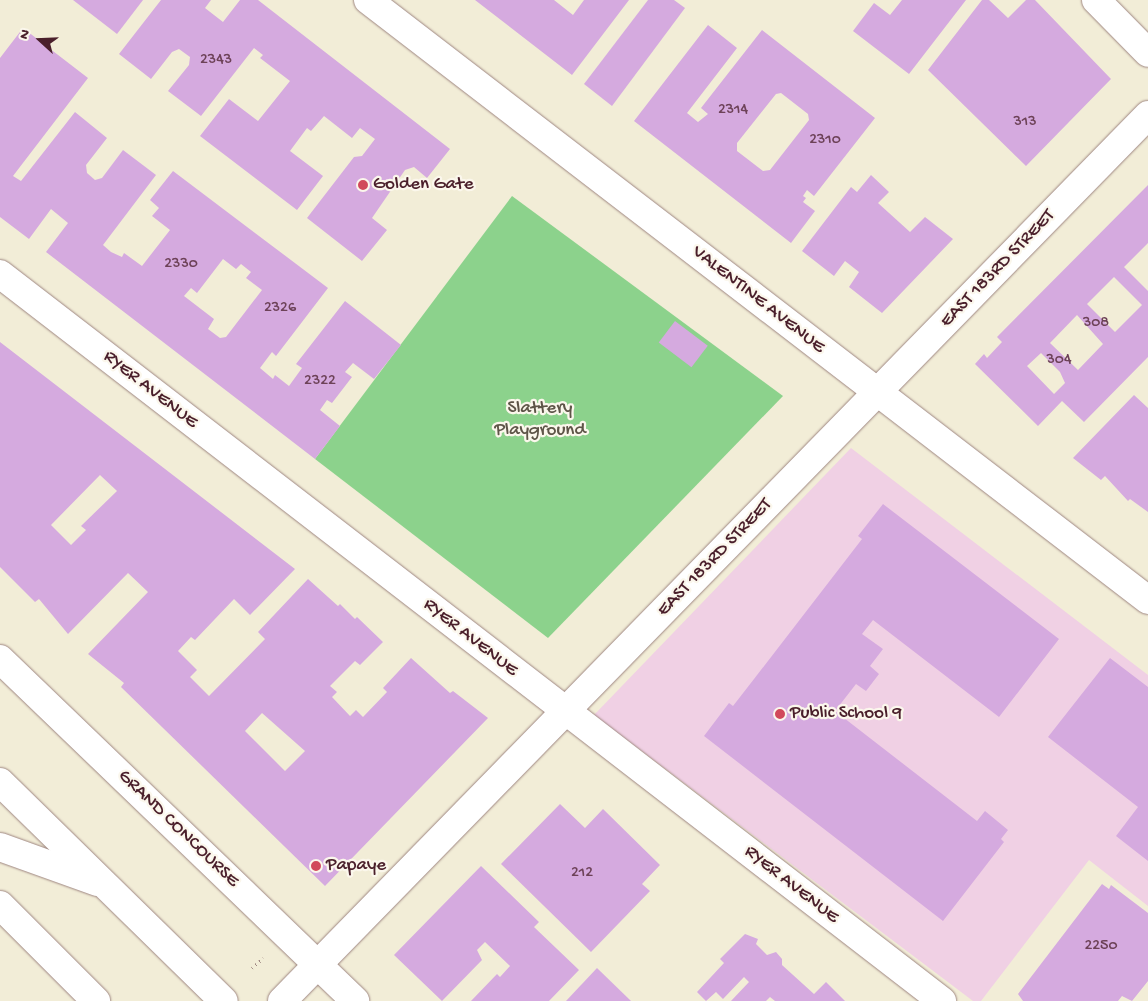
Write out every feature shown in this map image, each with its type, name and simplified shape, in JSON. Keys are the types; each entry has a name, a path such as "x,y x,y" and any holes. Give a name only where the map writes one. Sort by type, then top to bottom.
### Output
{"street":[{"name":"VALENTINE AVENUE","path":"368,0 1148,600"},
{"path":"1096,0 1148,53"},
{"name":"EAST 183RD STREET","path":"282,1001 1148,115"},
{"name":"RYER AVENUE","path":"0,274 565,712 942,1001"},
{"name":"GRAND CONCOURSE","path":"0,659 319,964 355,1001"},
{"path":"0,782 224,1001"},
{"path":"0,847 105,885"},
{"path":"0,905 96,1001"}],"shaded area":[{"path":"851,448 1148,675 1148,906 1089,860 981,1001 973,1001 594,715"}],"green space":[{"name":"Slattery Playground","path":"512,196 783,396 548,638 315,459"}],"building":[{"path":"73,0 143,0 117,34"},
{"path":"161,0 211,0 205,8 223,22 240,0 258,0 450,149 427,178 414,167 405,170 372,218 387,230 362,261 307,218 354,157 362,156 375,139 360,128 352,138 324,116 311,131 307,128 290,151 323,176 297,210 200,136 229,99 258,121 290,81 260,58 263,55 254,48 201,116 168,91 189,65 190,57 179,49 172,52 151,79 119,54"},
{"path":"475,0 554,0 573,15 584,0 629,0 572,75"},
{"path":"648,0 674,0 685,8 612,106 584,84"},
{"path":"902,0 966,0 909,74 853,31 874,3 890,15"},
{"path":"982,0 989,0 1008,18 1026,0 1035,0 1111,79 1026,166 928,70"},
{"path":"708,25 737,48 687,113 698,122 708,114 701,108 762,30 875,118 814,196 807,190 803,196 806,198 803,202 815,211 791,243 634,121","holes":["781,93 808,114 809,120 770,170 763,171 737,151 737,143 776,94"]},
{"path":"23,28 88,78 13,176 21,181 75,112 107,138 86,165 87,173 95,180 102,178 123,150 156,175 103,245 111,252 122,257 124,253 142,266 170,230 152,216 159,208 150,200 173,171 328,288 276,356 272,352 260,368 273,379 275,375 289,386 302,368 296,364 345,301 401,345 374,379 353,363 345,372 352,377 332,403 327,400 320,410 340,426 315,459 46,252 68,223 51,209 29,239 0,217 0,58","holes":["223,259 236,269 241,264 251,272 246,278 262,290 226,337 220,338 208,329 214,319 184,296 191,288 197,293"]},
{"path":"871,175 889,192 878,203 910,232 925,217 953,239 882,313 849,287 859,272 845,261 834,276 802,251 851,187 857,192"},
{"path":"1148,185 1148,243 1124,267 1148,291 1148,357 1084,422 1062,401 1038,426 975,364 984,354 987,358 1002,342 997,337","holes":["1114,277 1142,305 1115,332 1087,304","1077,315 1103,344 1078,370 1050,343","1041,353 1060,372 1065,383 1054,394 1027,366"]},
{"path":"675,321 708,346 691,367 659,343"},
{"path":"0,342 295,569 250,615 234,599 195,640 191,637 178,651 197,670 190,677 209,696 265,639 258,632 308,579 338,606 340,604 355,619 357,617 383,642 360,665 355,661 330,686 337,692 332,697 350,716 356,710 363,717 387,692 383,688 411,658 450,693 453,691 488,718 325,886 121,687 124,683 88,654 148,592 128,573 68,634 39,599 35,602 0,567","holes":["100,475 117,491 81,526 86,530 71,545 51,525","262,713 305,751 285,771 245,731"]},
{"path":"1134,395 1148,408 1148,512 1130,499 1128,501 1105,476 1101,480 1073,458"},
{"name":"Public School 9","path":"883,504 1059,639 999,717 873,620 862,634 883,649 870,666 879,674 866,691 856,684 835,711 977,821 985,811 1008,830 1001,839 1004,842 943,921 704,736 729,703 733,706 754,679 862,539 858,536"},
{"path":"1110,658 1148,687 1148,861 1116,836 1138,807 1048,737"},
{"path":"560,804 585,828 603,809 660,865 642,884 650,891 591,952 501,864"},
{"path":"481,866 539,922 534,927 579,970 549,1001 471,1001 497,974 500,977 510,966 485,942 477,950 482,960 442,1001 394,955"},
{"path":"1102,884 1109,889 1111,885 1148,913 1148,981 1132,1001 1122,996 1118,1001 1023,1001 1018,994"},
{"path":"745,934 758,939 756,944 767,955 776,952 782,959 782,965 814,994 826,982 845,1001 775,1001 770,997 766,1001 731,1001 749,982 744,977 723,999 716,992 706,1001 697,992 724,963 720,959"},
{"path":"597,968 631,1001 566,1001"}],"place":[{"name":"Golden Gate","path":"363,185"},
{"name":"Public School 9","path":"780,714"},
{"name":"Papaye","path":"316,866"}]}
